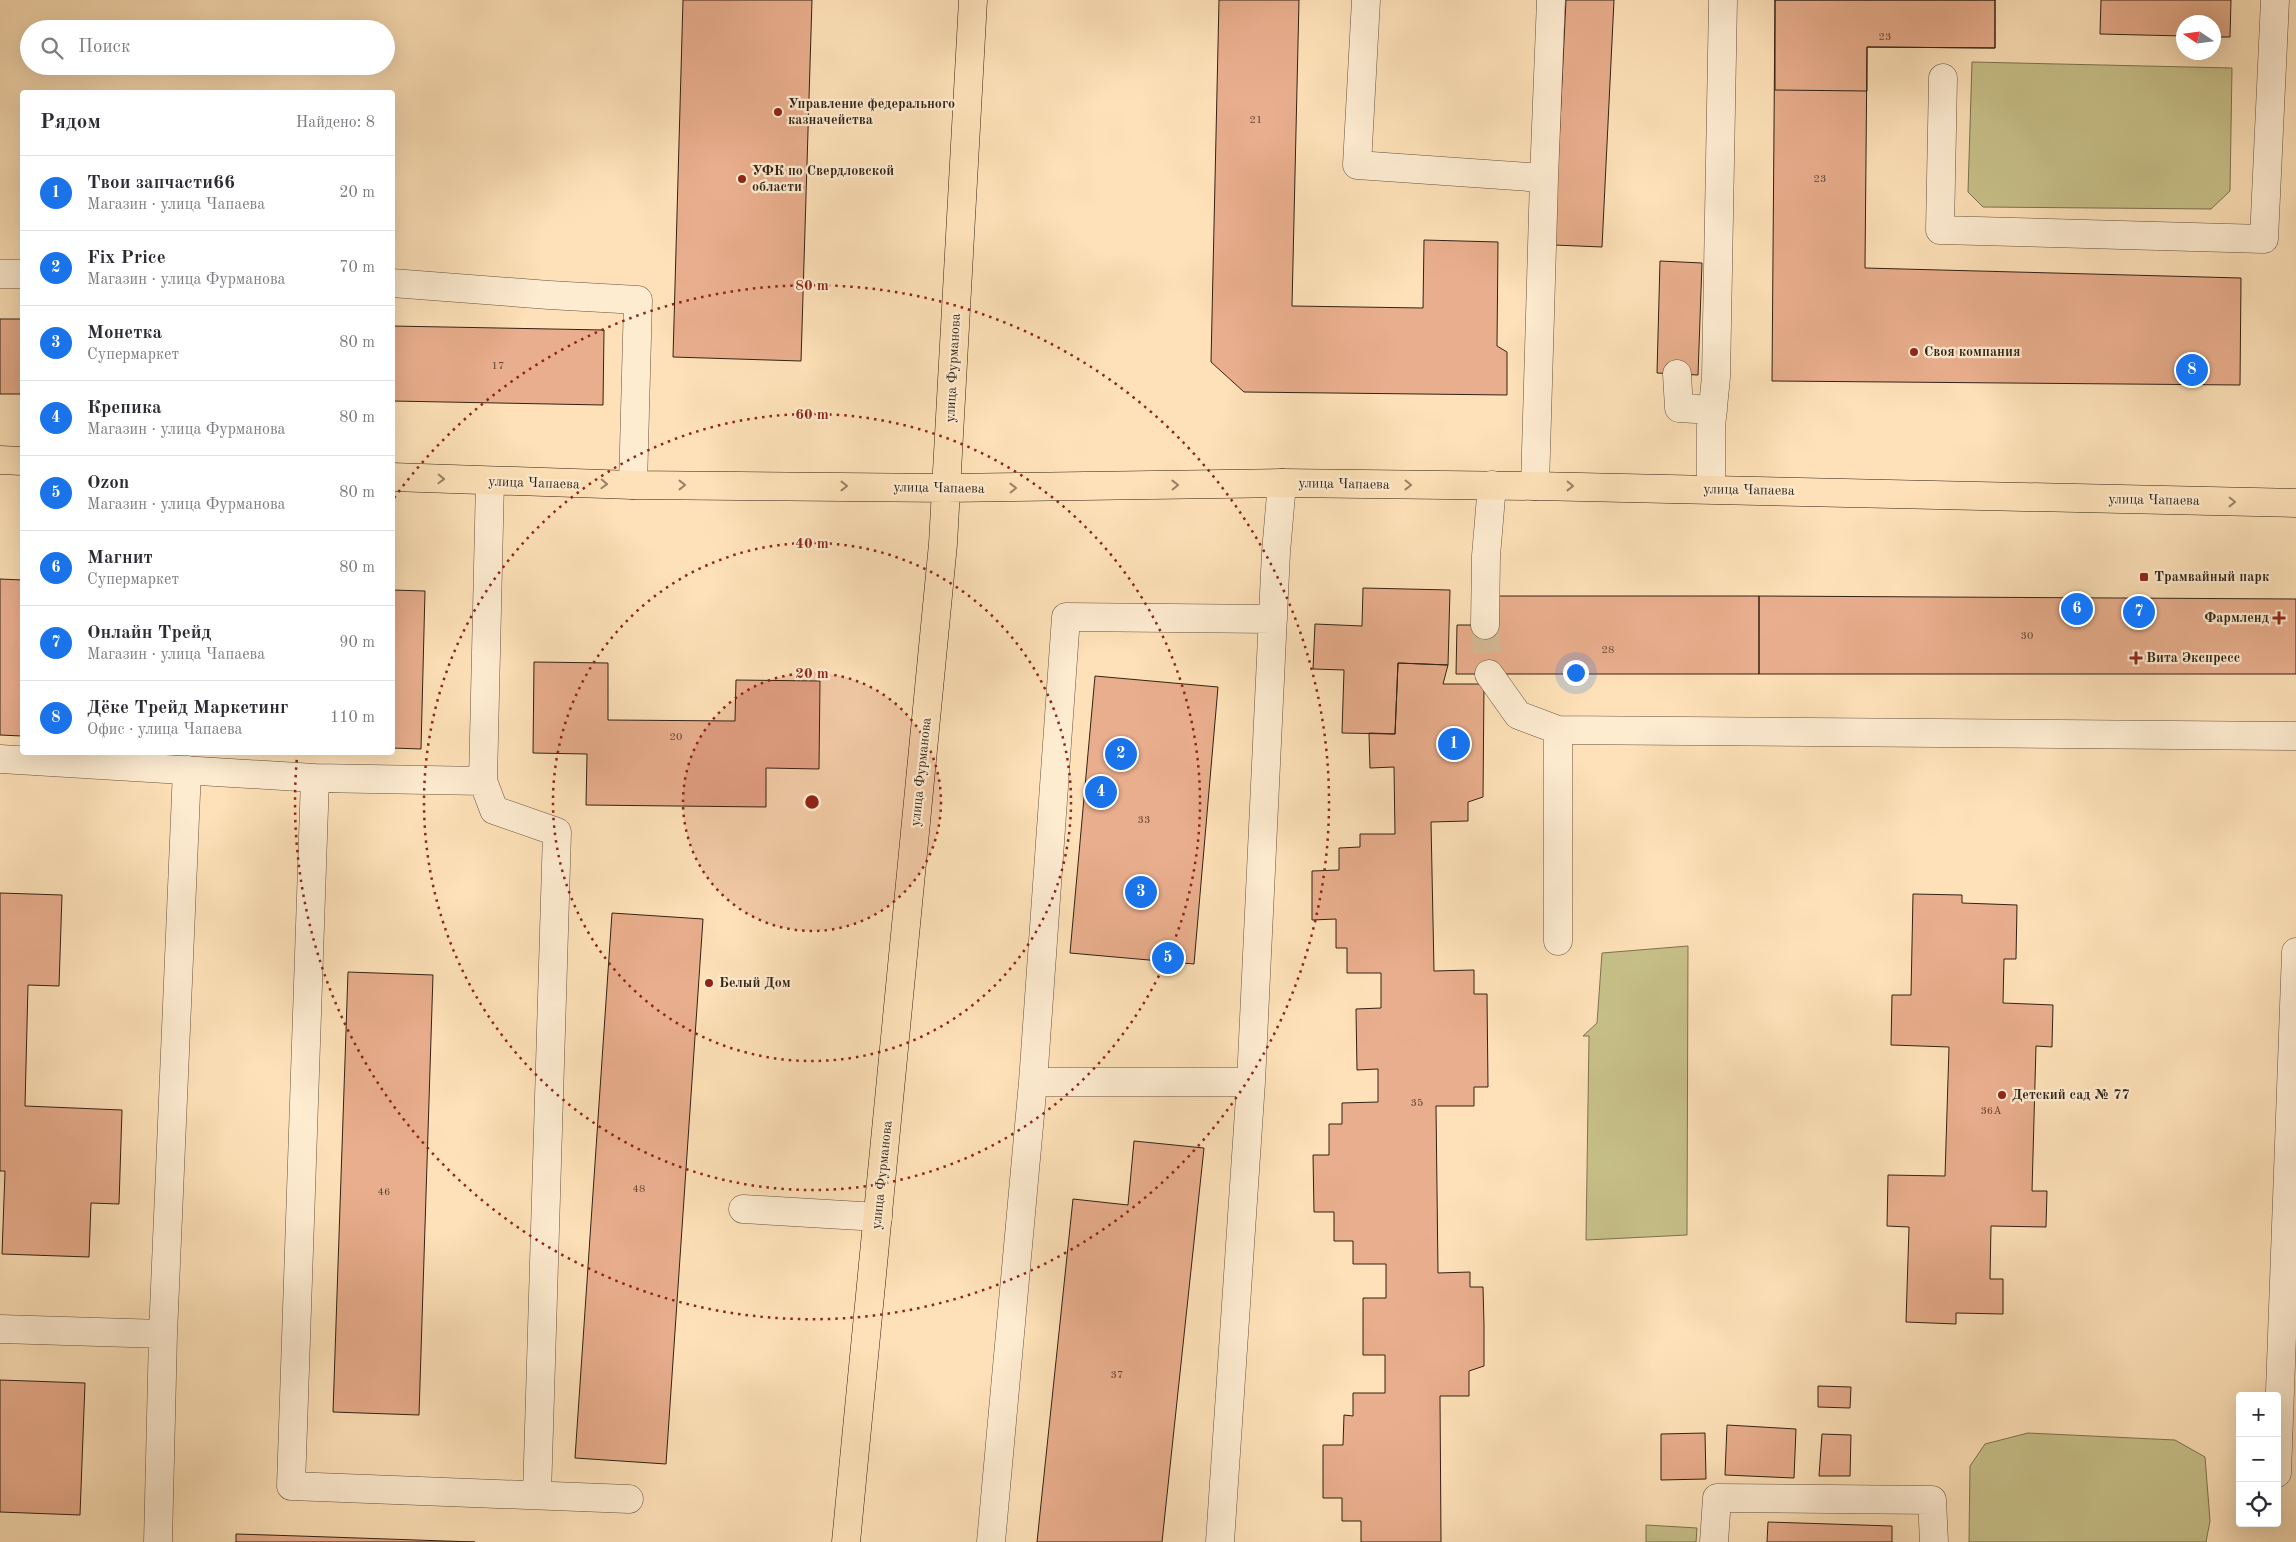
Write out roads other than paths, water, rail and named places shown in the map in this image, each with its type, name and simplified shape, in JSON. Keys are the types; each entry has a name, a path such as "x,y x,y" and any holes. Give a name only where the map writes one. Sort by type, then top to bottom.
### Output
{"main road":[{"name":"улица Фурманова","path":"846,1542 942,554 974,0"},
{"path":"0,460 20,461"},
{"name":"улица Чапаева","path":"395,477 633,485 946,488 1282,483 1492,485 2296,503"}],"lane":[{"path":"1366,0 1357,165 1544,178"},
{"path":"1534,486 1551,0"},
{"path":"1710,489 1711,427 1716,376 1723,0"},
{"path":"1943,78 1940,230 2264,239 2275,0"},
{"path":"0,274 20,274"},
{"path":"395,283 638,300 633,485"},
{"path":"1677,374 1679,408 1713,410"},
{"path":"490,481 483,780 494,810 556,832 537,1495"},
{"path":"1220,1542 1251,1082 1273,619 1282,483"},
{"path":"1485,625 1486,556 1492,485"},
{"path":"991,1542 1033,1082 1066,617 1273,619"},
{"path":"1489,674 1518,716 1558,730 2296,736"},
{"path":"1558,730 1558,941"},
{"path":"0,759 315,778 483,780"},
{"path":"158,1542 164,1334 187,770"},
{"path":"315,778 291,1486 629,1498"},
{"path":"2278,1437 2296,952"},
{"path":"1033,1082 1251,1082"},
{"path":"743,1210 878,1217"},
{"path":"0,1328 164,1334"},
{"path":"1714,1542 1717,1498 1932,1500 1934,1542"}],"tunnel":[{"path":"1485,625 1489,674"}],"place":[{"name":"Управление федерального казначейства","path":"778,112"},
{"name":"УФК по Свердловской области","path":"742,179"},
{"name":"Своя компания","path":"1914,352"},
{"name":"Дёке Трейд Маркетинг","path":"2192,370"},
{"name":"Трамвайный парк","path":"2144,577"},
{"name":"Магнит","path":"2077,609"},
{"name":"Онлайн Трейд","path":"2139,612"},
{"name":"Фармленд","path":"2279,618"},
{"name":"Вита Экспресс","path":"2136,658"},
{"name":"Твои запчасти66","path":"1454,744"},
{"name":"Fix Price","path":"1121,754"},
{"name":"Крепика","path":"1101,792"},
{"name":"Монетка","path":"1141,892"},
{"name":"Ozon","path":"1168,958"},
{"name":"Белый Дом","path":"709,983"},
{"name":"Детский сад № 77","path":"2002,1095"}]}
